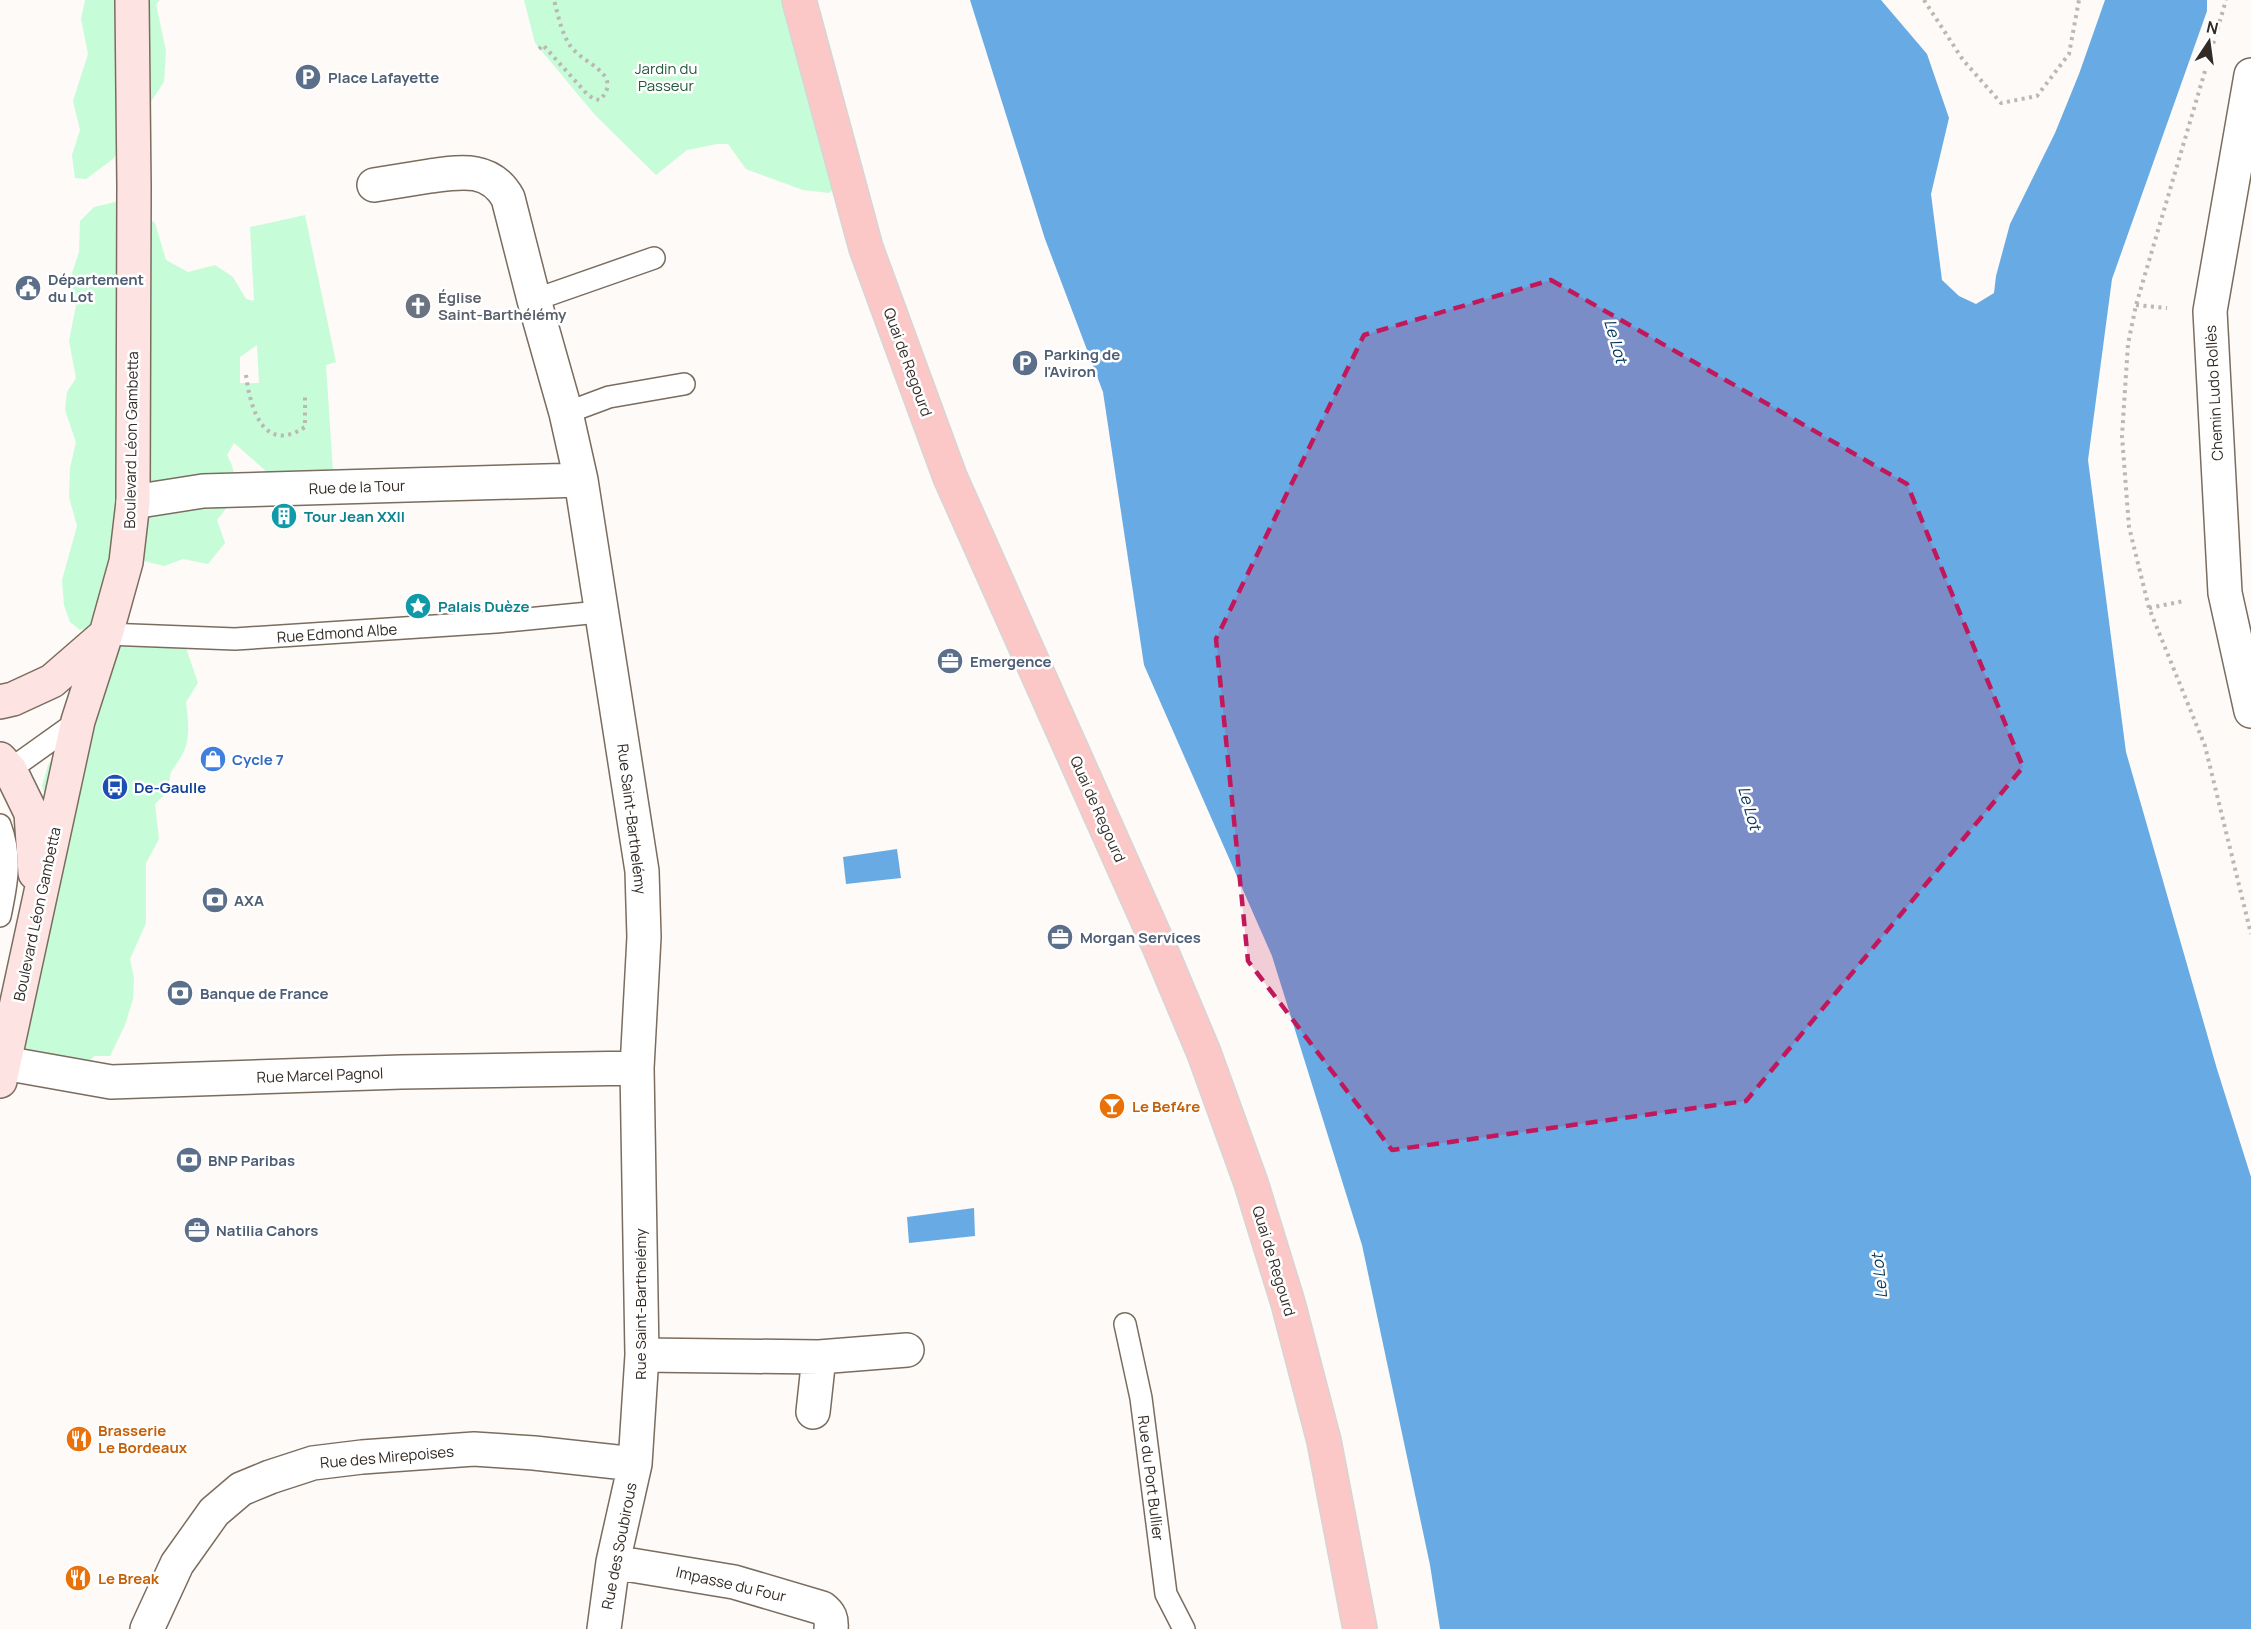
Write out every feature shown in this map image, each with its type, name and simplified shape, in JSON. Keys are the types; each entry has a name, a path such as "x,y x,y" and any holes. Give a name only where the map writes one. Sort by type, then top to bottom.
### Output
{"main road":[{"name":"Boulevard Léon Gambetta","path":"2,1072 78,720 126,562 133,502 132,0"},
{"name":"Quai de Regourd","path":"799,0 866,248 950,477 1159,946 1204,1053 1251,1184 1288,1303 1324,1441 1360,1629"},
{"path":"0,702 13,699 52,681 106,634"},
{"path":"3,769 31,813 37,914"}],"street":[{"name":"Chemin Ludo Rollès","path":"2251,75 2210,310 2225,593 2251,711"},
{"name":"Rue Saint-Barthelémy","path":"374,185 459,172 485,176 502,187 512,210 534,300 566,413 581,480 642,871 644,937 637,1068 642,1354 635,1464"},
{"name":"Rue de la Tour","path":"133,502 203,491 581,480"},
{"name":"Rue Marcel Pagnol","path":"2,1072 111,1082 401,1072 637,1068"},
{"path":"642,1354 819,1357 907,1350"},
{"path":"813,1412 819,1357"},
{"name":"Rue des Mirepoises","path":"147,1629 177,1564 214,1512 241,1490 270,1477 313,1463 474,1449 635,1464"},
{"name":"Rue des Soubirous","path":"604,1629 613,1562 635,1464"},
{"name":"Impasse du Four","path":"613,1562 734,1582 822,1608 828,1612 831,1629"}],"lane":[{"path":"534,300 654,258"},
{"path":"566,413 609,397 684,384"},
{"name":"Rue Edmond Albe","path":"106,634 235,639 496,622 589,613 603,616"},
{"path":"3,769 78,720"},
{"path":"0,825 8,867 8,880 0,916"},
{"name":"Rue du Port Bullier","path":"1125,1324 1141,1398 1166,1594 1184,1629"}],"path":[{"path":"539,49 543,45 594,99 600,100 606,93 607,78 603,72 578,55 570,46 563,32 554,0"},
{"path":"1924,0 1963,60 2001,103 2037,96 2068,54 2079,0"},
{"path":"246,375 253,411 262,426 273,434 285,436 305,427 305,396"}],"highlighted area":[{"path":"1551,280 1907,484 2023,767 1746,1101 1392,1150 1248,961 1216,639 1364,335"}],"green space":[{"path":"85,0 160,0 156,4 166,51 164,82 113,159 86,179 75,178 72,155 80,130 73,101 88,54 81,19"},
{"name":"Jardin du Passeur","path":"524,0 807,0 847,178 829,193 803,190 746,169 728,144 687,150 656,175 595,115 535,43"},
{"path":"124,200 155,223 166,260 188,272 215,265 233,277 246,299 254,301 250,227 305,215 336,362 326,365 333,472 267,472 234,443 227,455 234,473 234,489 228,505 217,520 225,543 208,564 183,559 164,566 144,561 132,575 136,593 130,600 104,621 80,630 70,622 64,605 62,580 77,526 69,497 70,468 76,442 65,410 67,392 76,378 69,341 76,305 69,282 79,252 80,221 94,207","holes":["257,345 259,383 240,383 240,357"]},
{"path":"184,642 198,683 186,702 188,729 185,749 172,770 169,790 155,804 159,839 146,863 146,923 130,959 134,978 133,999 125,1025 110,1056 94,1056 84,1069 34,1056 19,1041 48,808 42,786 48,765 64,744 114,643"}],"water":[{"name":"Le Lot","path":"970,0 1881,0 1927,54 1949,118 1931,194 1942,280 1959,296 1976,304 1994,293 1996,276 2010,224 2055,133 2105,0 2207,0 2207,11 2112,279 2088,460 2126,752 2217,1069 2251,1177 2251,1629 1440,1629 1430,1565 1362,1245 1272,956 1144,665 1103,392 1045,239"},
{"path":"897,849 901,878 846,884 843,857"},
{"path":"974,1208 975,1236 909,1243 907,1217"}],"place":[{"name":"Place Lafayette","path":"308,77"},
{"name":"Département du Lot","path":"28,288"},
{"name":"Église Saint-Barthélémy","path":"418,306"},
{"name":"Parking de l'Aviron","path":"1025,363"},
{"name":"Tour Jean XXII","path":"284,516"},
{"name":"Palais Duèze","path":"418,606"},
{"name":"Emergence","path":"950,661"},
{"name":"Cycle 7","path":"213,759"},
{"name":"De-Gaulle","path":"115,787"},
{"name":"AXA","path":"215,900"},
{"name":"Morgan Services","path":"1060,937"},
{"name":"Banque de France","path":"180,993"},
{"name":"Le Bef4re","path":"1112,1106"},
{"name":"BNP Paribas","path":"189,1160"},
{"name":"Natilia Cahors","path":"197,1230"},
{"name":"Brasserie Le Bordeaux","path":"79,1439"},
{"name":"Le Break","path":"78,1578"}]}
